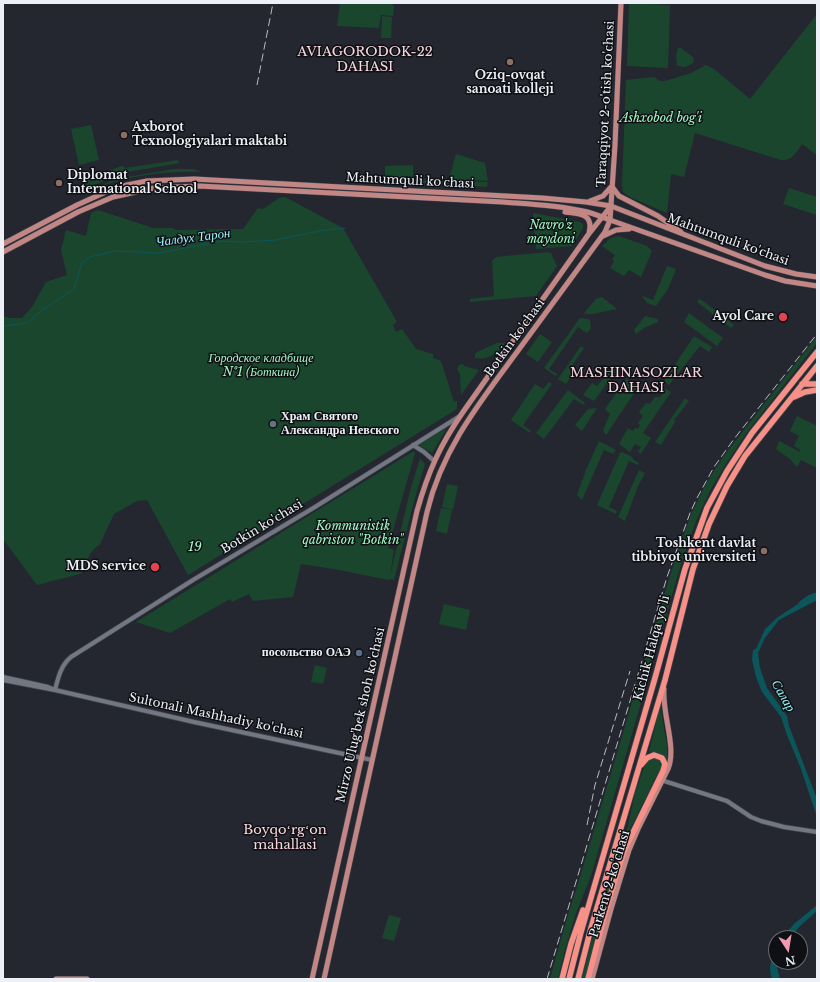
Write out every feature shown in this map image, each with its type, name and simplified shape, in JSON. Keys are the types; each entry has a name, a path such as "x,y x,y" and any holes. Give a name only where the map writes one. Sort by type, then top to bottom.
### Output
{"highway":[{"name":"Kichik Halqa yo'li","path":"570,979 596,878 655,678 685,569 707,508 721,480 752,433 817,352"},
{"name":"Kichik Halqa yo'li","path":"578,979 591,928 664,680 694,569 716,509 745,456 817,366"},
{"path":"817,366 817,375"},
{"path":"802,384 817,384"},
{"path":"790,399 799,394 817,390"},
{"path":"588,979 607,906 624,851 661,780 665,764 660,757 654,755 649,756 639,766"},
{"path":"562,979 572,939 596,878"}],"main road":[{"name":"Taraqqiyot 2-o'tish ko'chasi","path":"610,220 613,185 621,3"},
{"name":"Mahtumquli ko'chasi","path":"3,244 101,193 127,185 154,181 194,179 503,195 586,202 611,206 688,238 770,268 817,277"},
{"path":"586,202 600,198 613,185"},
{"path":"613,185 615,192 619,196 658,216 688,238"},
{"name":"Mahtumquli ko'chasi","path":"3,252 78,212 100,202 126,193 165,187 207,186 503,202 584,212 765,275 796,283 817,286"},
{"path":"503,195 503,202"},
{"path":"544,206 555,210 586,216 590,220 588,235"},
{"name":"Botkin ko'chasi","path":"435,459 460,416 588,235 611,206"},
{"name":"Botkin ko'chasi","path":"444,462 470,418 601,238 610,220"},
{"path":"601,238 616,230 638,230"},
{"path":"537,308 545,314"},
{"path":"435,459 444,462"},
{"name":"Mirzo Ulug'bek shoh ko'chasi","path":"312,979 417,511 435,459"},
{"name":"Mirzo Ulug'bek shoh ko'chasi","path":"324,979 430,500 437,477 444,462"},
{"path":"400,587 410,590"},
{"name":"Parkent 2-ko'chasi","path":"592,979 629,850 661,780 668,770 671,758 663,700 664,680"},
{"path":"337,869 348,871"},
{"path":"56,979 87,979"}],"street":[{"name":"Botkin ko'chasi","path":"55,690 62,668 66,661 71,657 193,580 315,507 460,416"},
{"path":"413,445 435,459"},
{"name":"Sultonali Mashhadiy ko'chasi","path":"3,679 372,760"},
{"path":"661,780 727,801 761,821 784,827 817,832"}],"green space":[{"path":"340,3 391,3 394,6 393,16 381,15 379,28 337,26"},
{"path":"629,3 670,5 668,68 627,66"},
{"name":"Ashxobod bog'i","path":"817,14 817,155 802,144 791,158 781,160 695,133 684,177 671,174 667,213 630,197 623,192 626,80 654,77 660,81 665,81 691,73 706,65 714,69 750,99"},
{"path":"382,16 392,17 391,38 381,38"},
{"path":"678,48 681,48 694,58 693,63 685,67 677,66 676,56"},
{"path":"91,125 99,160 79,165 71,129"},
{"path":"456,154 485,163 488,181 449,179"},
{"path":"178,160 179,163 175,164 120,173 87,189 85,180 77,178 87,179 96,177 103,175 117,167 123,166 125,168"},
{"path":"413,165 413,180 488,182 487,187 385,181 385,166"},
{"path":"174,169 193,169 202,172 176,172 150,175 124,179 99,187 115,179"},
{"path":"789,188 817,197 817,215 783,204"},
{"name":"Городское кладбище №1 (Боткина)","path":"284,197 343,228 397,322 393,325 396,332 402,329 416,349 433,354 433,358 441,361 454,402 457,401 457,409 188,575 147,500 137,501 114,514 100,544 92,551 84,570 80,574 37,585 3,539 3,316 10,318 22,318 32,307 46,282 67,275 61,250 66,230 86,236 91,213 98,210 153,228 172,228 176,230 243,229 258,208 263,209 279,198"},
{"name":"Navro'z maydoni","path":"533,213 580,222 583,224 583,228 572,246 536,249"},
{"path":"619,236 647,246 652,251 641,277 629,270 624,276 610,268 614,261 612,260 615,255 602,246 611,238"},
{"path":"548,252 551,253 557,266 536,296 470,302 470,299 494,296 492,261 496,257"},
{"path":"667,266 676,269 668,289 656,306 647,303 642,296 653,300"},
{"path":"602,297 617,309 593,314 584,313 596,299"},
{"path":"699,299 734,325 731,328 697,302"},
{"path":"689,313 723,338 717,346 684,322"},
{"path":"645,316 658,319 658,322 644,328 636,334 634,330"},
{"path":"580,318 590,320 591,328 587,333 578,327 549,369 557,374 556,376 544,368"},
{"path":"540,334 552,342 538,362 526,354"},
{"path":"694,336 712,347 709,352 700,346 669,385 664,381"},
{"path":"817,336 817,343 745,435 726,464 711,489 696,521 679,571 591,876 576,913 558,979 550,979 669,579 692,512 706,484 723,457"},
{"path":"497,343 505,343 499,350 488,357 480,359 475,358 477,352"},
{"path":"581,346 584,348 573,364 576,369 566,384 558,379"},
{"path":"463,364 464,366 479,370 461,395 460,374 457,369 459,365"},
{"path":"618,368 594,401 583,395 592,383 597,386 611,369"},
{"path":"627,378 634,387 633,389 635,387 637,389 606,435 603,430 610,414 605,409"},
{"path":"549,382 552,384 523,425 531,431 530,433 511,420 535,384 543,389"},
{"path":"666,389 671,392 643,433 651,438 641,454 638,452 641,447 635,444 630,452 619,444 628,428 633,431 635,428 638,429 640,425 638,423 643,416 639,412 646,403 650,404 655,397 660,397 642,423"},
{"path":"568,390 585,403 584,405 574,399 544,439 536,433"},
{"path":"685,398 689,401 674,420 675,422 661,445 655,442"},
{"path":"597,408 582,431 575,425 588,409"},
{"path":"797,416 817,426 817,468 801,460 797,467 790,459 776,449 779,441 800,452 800,450 794,446 799,436 790,431"},
{"path":"447,428 432,453 419,445"},
{"path":"599,441 616,450 613,454 604,450 582,500 577,495"},
{"name":"Kommunistik qabriston \"Botkin\"","path":"414,451 415,453 388,548 394,550 390,576 410,491 420,458 425,464 394,580 301,564 293,597 253,601 249,594 232,602 230,599 170,633 136,622"},
{"path":"622,452 632,457 639,463 638,465 629,461 609,507 617,511 616,514 597,505 620,453"},
{"path":"639,470 645,473 638,486 625,521 618,517"},
{"path":"447,484 458,486 453,510 442,507"},
{"path":"441,508 452,510 447,534 436,531"},
{"path":"444,604 470,610 466,630 439,624"},
{"path":"315,665 327,668 323,684 311,682"},
{"path":"660,706 667,745 667,763 661,754 649,752"},
{"path":"652,757 660,760 662,765 631,827 602,913 586,979 581,979 599,912 628,826 635,793 646,762"},
{"path":"389,915 401,918 394,941 382,938"}],"water":[{"name":"Салар","path":"817,592 817,600 779,620 765,638 758,653 760,668 767,688 787,716 789,726 817,799 817,817 801,769 781,717 762,692 756,677 752,660 753,650 756,649 765,629 778,617 798,604 800,601"},
{"path":"817,905 817,911 797,930 789,930"},
{"path":"778,970 780,979 772,979 770,971"}],"waterway":[{"name":"Чалдух Тарон","path":"3,326 27,323 45,308 74,289 82,263 90,257 114,251 159,253 222,241 245,242 275,240 319,231 345,228"}],"railway":[{"path":"257,85 273,3"},
{"path":"547,979 667,577 690,513 714,467 734,439 817,334"},
{"path":"587,825 595,785 630,671"}],"place":[{"name":"Oziq-ovqat sanoati kolleji","path":"510,62"},
{"name":"Axborot Texnologiyalari maktabi","path":"124,135"},
{"name":"Diplomat International School","path":"59,183"},
{"name":"Ayol Care","path":"783,317"},
{"name":"Храм Святого Александра Невского","path":"273,424"},
{"name":"Toshkent davlat tibbiyot universiteti","path":"764,551"},
{"name":"MDS service","path":"155,567"},
{"name":"посольство ОАЭ","path":"359,653"}],"district":[{"name":"AVIAGORODOK-22 DAHASI","path":"365,60"},
{"name":"MASHINASOZLAR DAHASI","path":"636,380"},
{"name":"Boyqoʻrgʻon mahallasi","path":"285,838"}],"park label":[{"name":"19","path":"195,548"}]}
